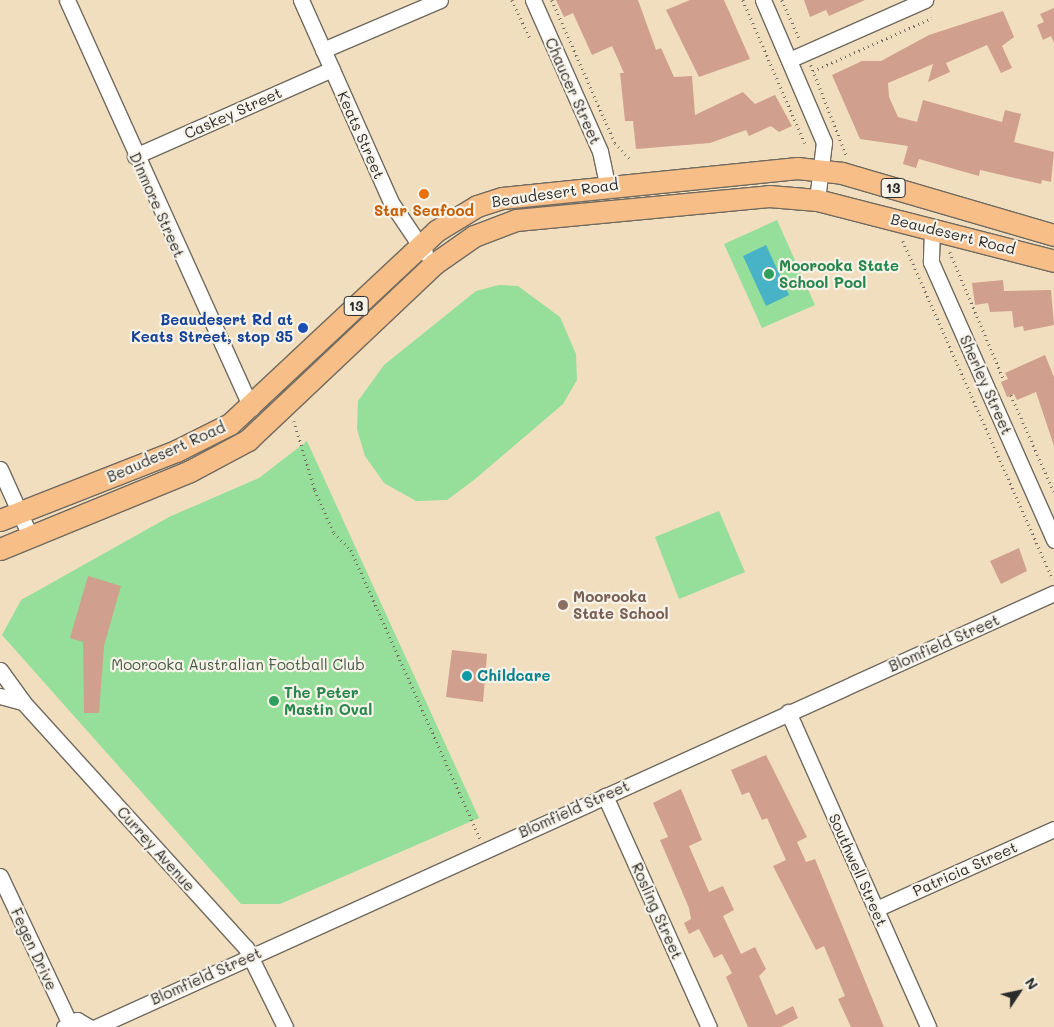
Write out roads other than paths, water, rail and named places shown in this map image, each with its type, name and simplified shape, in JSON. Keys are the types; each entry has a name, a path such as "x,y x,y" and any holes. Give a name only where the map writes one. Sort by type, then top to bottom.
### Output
{"highway":[{"name":"Beaudesert Road","path":"0,520 20,514 176,451 251,408 419,245 476,206 502,198 607,184 767,168 824,170 1054,235"},
{"name":"Beaudesert Road","path":"0,549 31,538 224,455 290,405 434,264 496,226 538,216 725,198 817,200 1054,261"}],"street":[{"name":"Dinmore Street","path":"67,0 135,156 251,408"},
{"name":"Keats Street","path":"301,0 396,213 434,264"},
{"path":"324,50 440,0"},
{"name":"Chaucer Street","path":"533,0 600,152 607,184"},
{"path":"763,0 821,131 824,170 817,200"},
{"path":"789,60 926,0"},
{"name":"Caskey Street","path":"135,156 332,69"},
{"name":"Sherley Street","path":"932,229 931,262 1054,540"},
{"path":"0,469 31,538"},
{"name":"Blomfield Street","path":"96,1027 485,849 1054,593"},
{"name":"Currey Avenue","path":"0,670 23,702 250,956 285,1027"},
{"path":"0,696 23,702"},
{"name":"Southwell Street","path":"788,712 928,1027"},
{"name":"Rosling Street","path":"605,796 709,1027"},
{"name":"Patricia Street","path":"876,909 1054,829"},
{"name":"Fegen Drive","path":"0,876 67,1025"},
{"path":"67,1025 80,1021 89,1027"}],"water":[{"path":"766,245 789,295 766,306 743,256"}],"place":[{"name":"Star Seafood","path":"424,194"},
{"name":"Moorooka State School Pool","path":"769,274"},
{"name":"Beaudesert Rd at Keats Street, stop 35","path":"303,328"},
{"name":"Moorooka State School","path":"563,605"},
{"name":"Childcare","path":"467,676"},
{"name":"The Peter Mastin Oval","path":"274,701"}],"park label":[{"name":"Moorooka Australian Football Club","path":"238,665"}]}
